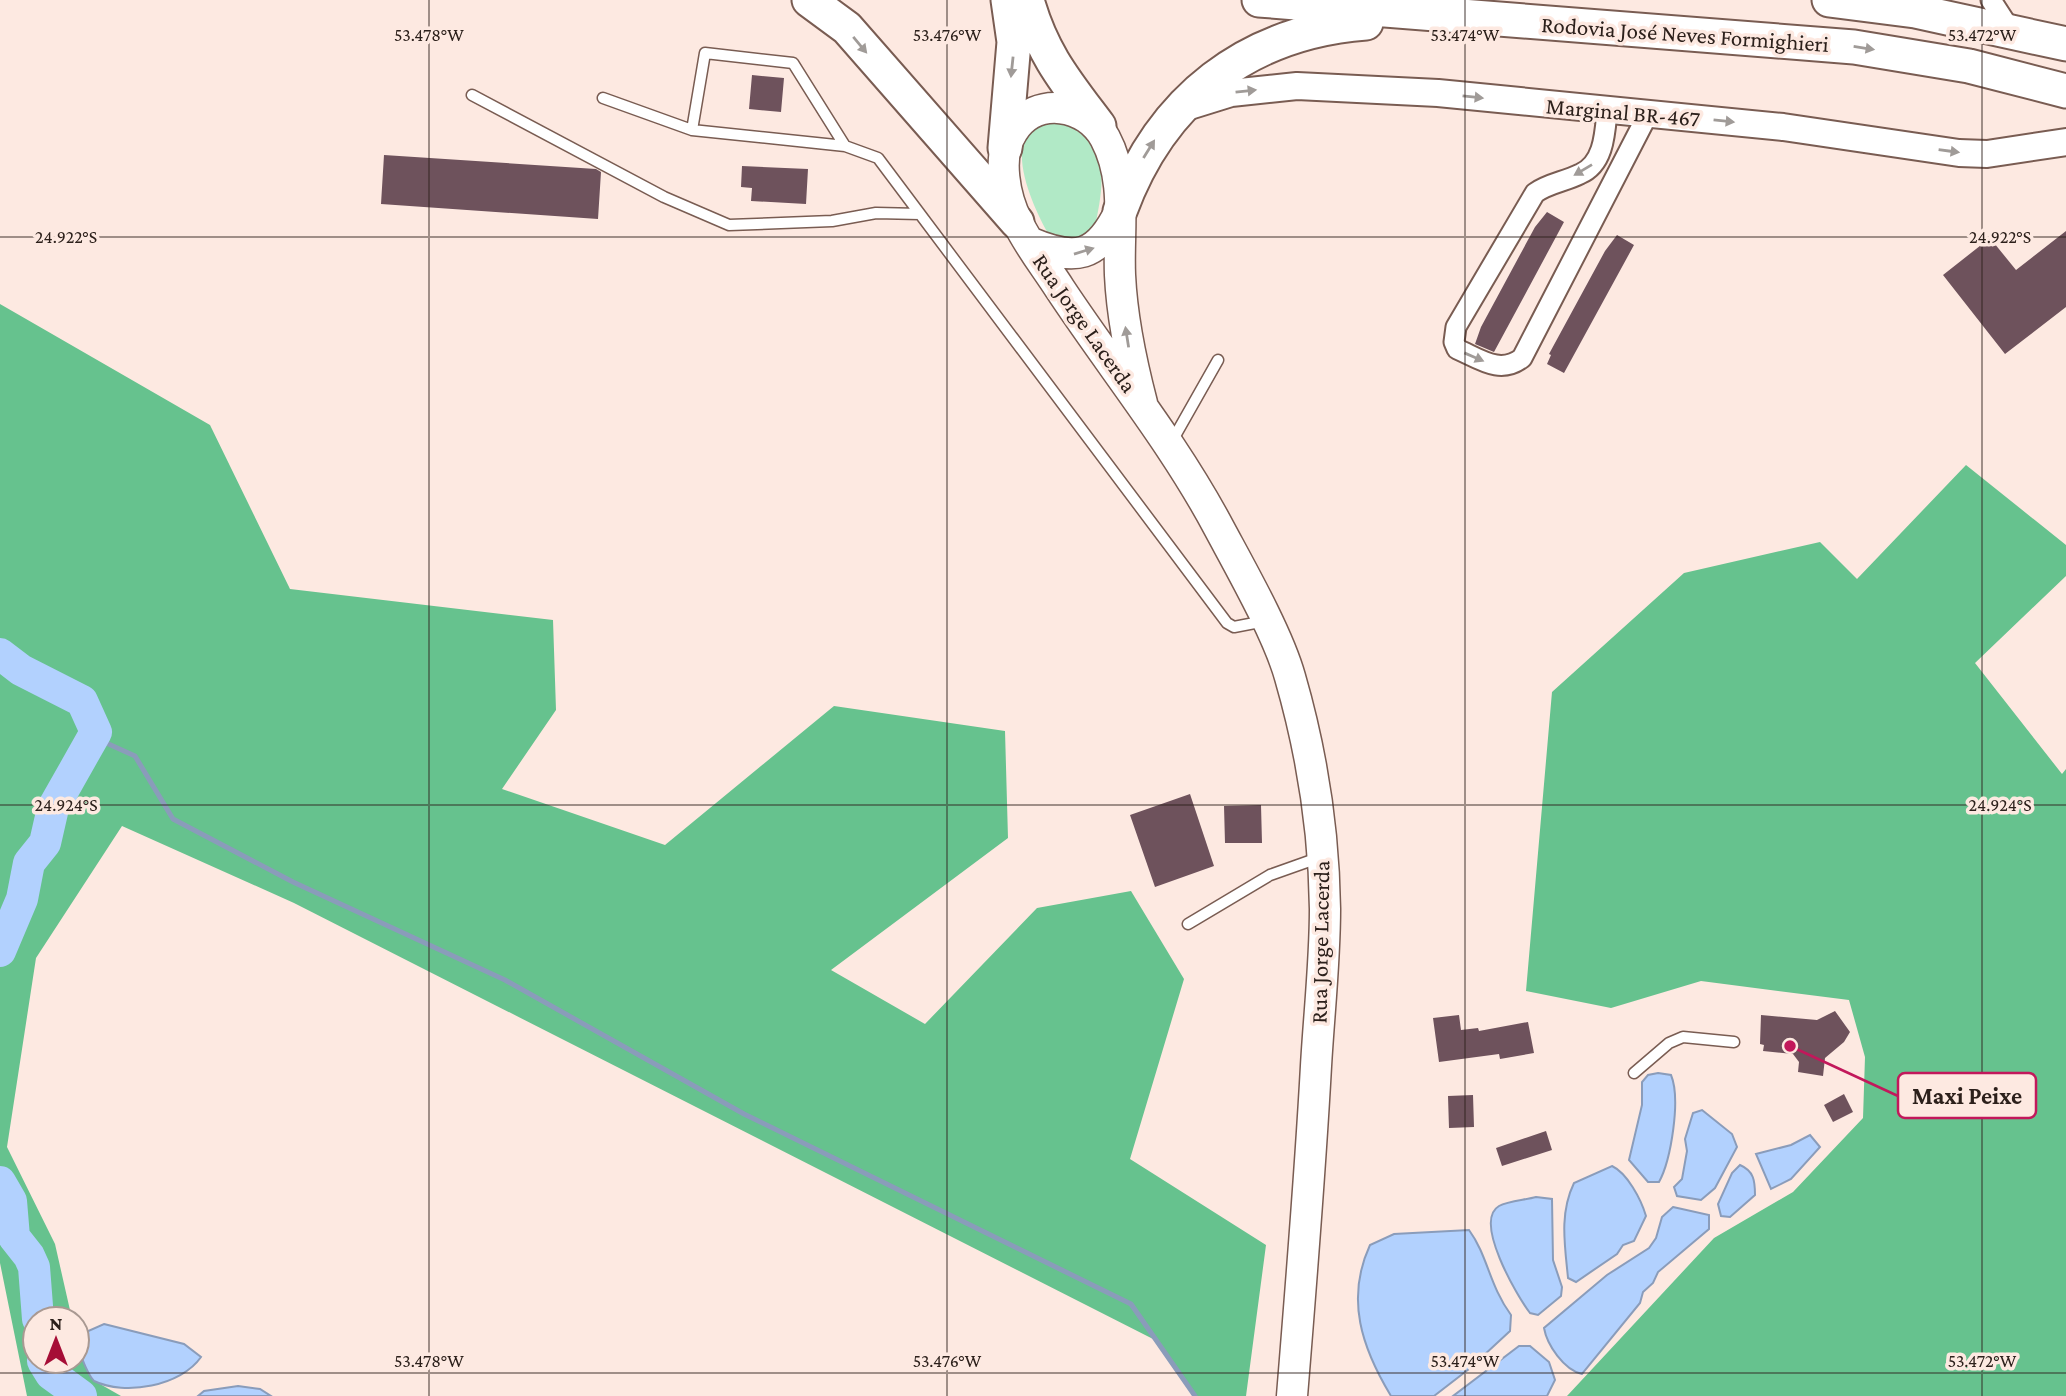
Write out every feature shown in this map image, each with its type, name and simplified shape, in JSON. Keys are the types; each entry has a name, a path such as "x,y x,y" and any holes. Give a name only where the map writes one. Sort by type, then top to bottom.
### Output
{"highway":[{"path":"809,0 847,29 1023,232"},
{"path":"1005,148 1014,42 1008,0"},
{"path":"1027,0 1039,40 1055,67 1099,126"},
{"name":"Rodovia José Neves Formighieri","path":"1259,0 1854,47 1969,66 2066,91"},
{"name":"Rodovia José Neves Formighieri","path":"1829,0 1915,10 2066,44"},
{"path":"1120,211 1139,166 1181,108 1223,71 1257,51 1299,34 1334,26 1485,19"}],"main road":[{"name":"Marginal BR-467","path":"1181,108 1231,93 1297,86 1438,93 1783,127 1959,153 1987,155 2066,142"},
{"path":"1065,107 1084,114 1099,126 1113,152 1120,181 1120,211 1109,234 1093,249 1072,254 1053,252 1023,232 1008,198 1005,148 1020,123 1045,108 1065,107"},
{"name":"Rua Jorge Lacerda","path":"1120,211 1123,308 1142,403"},
{"name":"Rua Jorge Lacerda","path":"1023,232 1095,342 1142,403 1218,526 1289,673 1296,699 1318,805 1325,913 1311,1166 1292,1396"}],"street":[{"path":"1991,0 2011,31"},
{"path":"1607,111 1604,142 1594,164 1582,174 1546,185 1535,193 1456,327 1454,342 1457,349 1499,367 1510,367 1522,358 1648,114"},
{"path":"1604,142 1632,145"}],"lane":[{"path":"692,130 705,53 793,62 845,146"},
{"path":"472,95 664,197 729,225 832,221 876,213 920,214"},
{"path":"603,98 692,130 845,146 878,158 1227,623 1234,627 1265,621"},
{"path":"1169,446 1218,360"},
{"path":"1188,924 1270,875 1322,857"},
{"path":"1634,1073 1670,1043 1683,1037 1734,1042"}],"green space":[{"path":"1055,120 1087,139 1100,164 1101,195 1094,231 1076,240 1049,235 1031,198 1023,168 1024,141 1030,131"},
{"path":"0,304 210,425 290,589 553,620 556,710 502,789 665,845 834,706 1005,731 1008,838 831,970 925,1024 1037,908 1131,891 1184,979 1130,1159 1266,1245 1246,1396 1195,1396 1155,1340 294,903 122,826 36,958 7,1147 55,1244 69,1305 21,1305 21,1366 0,1263"},
{"path":"1966,465 2066,545 2066,576 1975,663 2062,774 2066,769 2066,1396 1567,1396 1714,1238 1793,1192 1863,1118 1865,1057 1849,1000 1701,981 1611,1008 1526,991 1552,692 1684,573 1820,542 1857,579"},
{"path":"23,1375 91,1375 93,1380 121,1396 27,1396"}],"water":[{"path":"1648,1075 1671,1075 1675,1114 1671,1145 1663,1172 1659,1182 1648,1182 1629,1160 1642,1105 1642,1082"},
{"path":"1702,1110 1732,1134 1737,1147 1715,1188 1701,1200 1677,1196 1674,1187 1682,1179 1687,1151 1685,1139 1693,1113"},
{"path":"1810,1135 1820,1147 1791,1179 1771,1189 1756,1154 1791,1145"},
{"path":"1740,1165 1753,1177 1755,1195 1730,1217 1721,1216 1718,1204 1732,1173"},
{"path":"1612,1166 1623,1174 1633,1187 1646,1216 1634,1241 1623,1245 1617,1254 1576,1282 1568,1278 1565,1242 1569,1195 1574,1183"},
{"path":"1536,1197 1552,1199 1553,1260 1562,1287 1561,1296 1538,1315 1530,1313 1516,1291 1500,1259 1491,1227 1492,1214 1499,1206"},
{"path":"1673,1207 1709,1215 1709,1229 1658,1272 1653,1283 1643,1292 1640,1303 1582,1374 1575,1372 1557,1356 1544,1328 1607,1275 1649,1248 1656,1238 1662,1217"},
{"path":"1469,1230 1511,1315 1510,1331 1469,1369 1434,1396 1391,1396 1372,1360 1360,1323 1359,1285 1370,1245 1394,1234"},
{"path":"104,1324 184,1344 201,1357 180,1375 152,1386 121,1388 107,1385 94,1381 90,1375 91,1330"},
{"path":"1519,1346 1530,1346 1549,1362 1555,1380 1547,1396 1453,1396"},
{"path":"238,1386 260,1389 271,1396 198,1396 204,1391"}],"building":[{"path":"752,75 784,78 781,112 749,109"},
{"path":"384,155 596,169 601,172 598,219 381,204"},
{"path":"742,166 808,169 806,204 751,201 752,188 741,187"},
{"path":"1547,212 1564,222 1494,352 1475,344 1481,327 1535,227"},
{"path":"2066,231 2066,307 2005,354 1943,275 1990,238 2016,270"},
{"path":"1617,235 1634,245 1564,373 1547,364 1551,355 1549,354 1605,251"},
{"path":"1190,794 1214,866 1155,887 1130,815"},
{"path":"1261,805 1262,843 1225,843 1224,806"},
{"path":"1835,1011 1850,1032 1844,1042 1825,1058 1823,1076 1798,1072 1799,1062 1793,1054 1763,1051 1764,1045 1760,1044 1761,1015 1817,1020"},
{"path":"1459,1015 1461,1030 1478,1028 1479,1031 1528,1022 1534,1053 1500,1059 1499,1054 1439,1062 1433,1018"},
{"path":"1844,1094 1853,1112 1833,1122 1824,1105"},
{"path":"1473,1095 1474,1127 1449,1128 1448,1096"},
{"path":"1546,1131 1552,1150 1502,1166 1496,1148"}],"waterway":[{"path":"0,654 21,670 82,701 96,732 53,808 45,843 29,863 22,899 0,951"},
{"path":"93,737 135,756 173,819 293,882 505,980 744,1114 1131,1304 1195,1396"},
{"path":"0,1182 11,1201 14,1237 34,1267 37,1305"},
{"path":"52,1375 81,1396"}],"place":[{"name":"Maxi Peixe","path":"1790,1046"}]}
